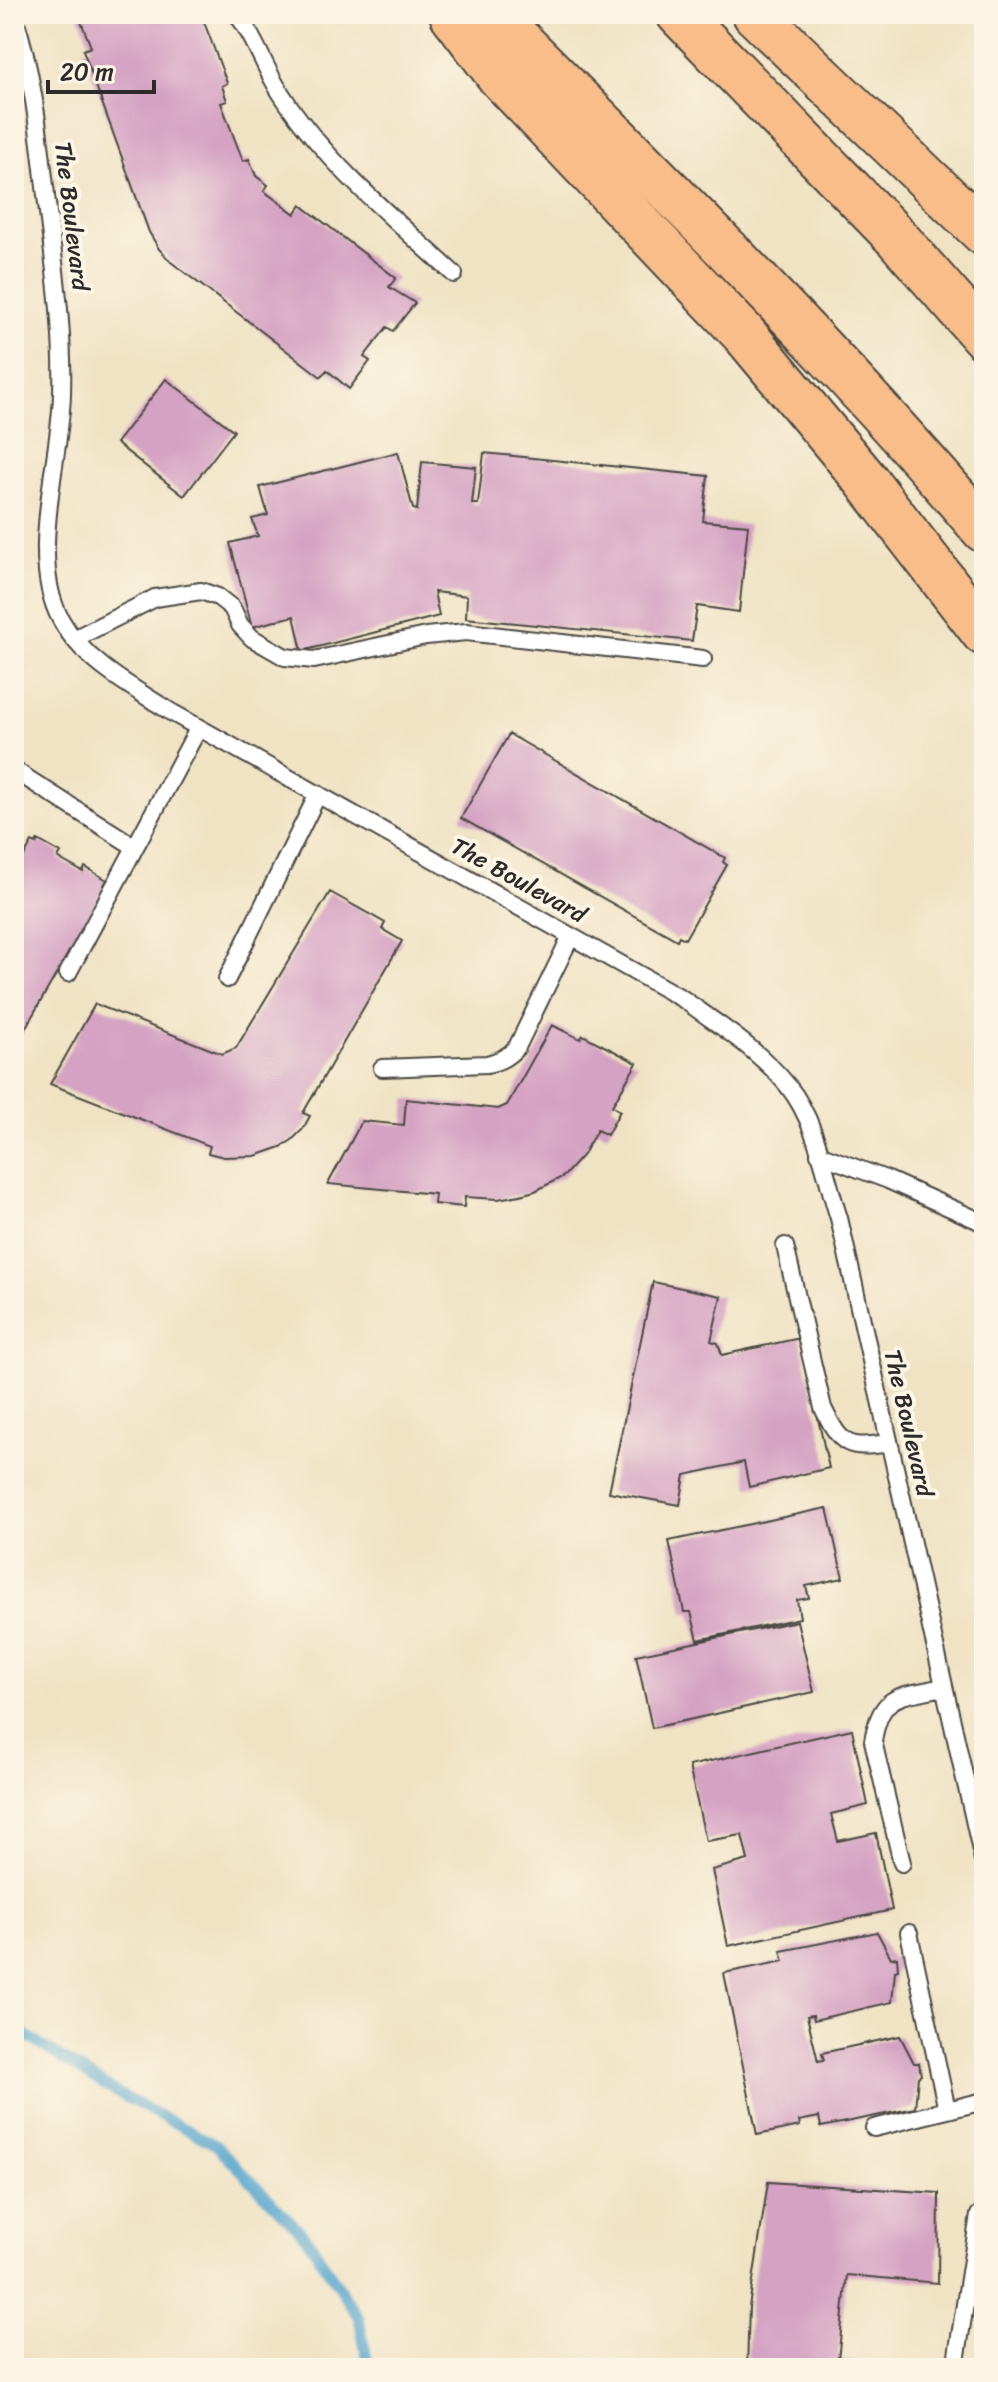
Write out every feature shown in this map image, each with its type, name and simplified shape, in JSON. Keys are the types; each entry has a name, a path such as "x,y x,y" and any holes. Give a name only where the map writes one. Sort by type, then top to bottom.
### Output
{"highway":[{"path":"452,14 499,76 744,334 865,479 984,633"},
{"path":"493,14 714,234 901,433 984,530"},
{"path":"679,14 896,237 984,337"},
{"path":"755,14 984,233"}],"lane":[{"path":"237,14 249,29 280,94 312,136 377,203 454,274"},
{"name":"The Boulevard","path":"14,16 24,46 38,136 58,302 62,395 50,486 46,563 59,618 74,639 101,666 199,727 683,999 755,1052 789,1087 810,1126 839,1218 984,1864"},
{"path":"74,639 155,598 201,591 218,597 232,608 240,625 252,638 285,657 314,660 426,636 466,632 703,659"},
{"path":"68,973 199,727"},
{"path":"14,770 135,847"},
{"path":"227,979 318,794"},
{"path":"382,1068 487,1064 510,1055 517,1047 571,936"},
{"path":"819,1154 888,1180 984,1223"},
{"path":"785,1246 823,1408 834,1429 845,1441 858,1447 889,1443"},
{"path":"902,1863 873,1741 876,1723 882,1709 892,1698 943,1687"},
{"path":"909,1933 947,2110"},
{"path":"874,2128 984,2101"},
{"path":"955,2368 979,2215"}],"building":[{"path":"78,14 201,14 227,83 222,86 227,101 221,103 243,161 249,159 256,176 268,185 264,191 295,214 301,205 396,278 389,287 415,303 393,331 387,327 364,357 370,361 349,389 327,370 321,377 171,262 159,249 149,232 83,50 91,47"},
{"path":"166,379 234,431 184,496 116,443"},
{"path":"398,452 413,509 417,510 422,462 476,467 472,504 478,504 484,453 708,476 703,521 748,525 739,612 697,606 692,641 466,618 467,596 434,592 439,616 302,651 294,616 252,627 230,543 258,536 252,519 268,515 260,487"},
{"path":"509,734 725,858 723,862 727,865 685,939 679,936 677,940 461,818"},
{"path":"38,840 61,853 58,858 83,872 85,867 107,880 106,887 14,1048 14,864 18,867 32,842 36,844"},
{"path":"330,892 385,923 382,929 402,941 303,1113 310,1116 303,1129 292,1140 255,1156 224,1157 208,1153 210,1146 50,1084 95,1004 222,1054 236,1048"},
{"path":"552,1025 580,1039 583,1035 637,1063 612,1106 620,1111 607,1135 597,1130 582,1156 564,1176 520,1195 498,1199 465,1197 464,1207 434,1204 435,1194 328,1184 362,1121 404,1125 406,1099 498,1109 507,1105"},
{"path":"653,1282 721,1296 711,1341 718,1343 722,1355 800,1338 829,1468 749,1487 744,1462 685,1475 680,1505 609,1492"},
{"path":"827,1508 843,1578 806,1586 809,1598 797,1600 800,1618 698,1640 691,1612 684,1612 669,1541"},
{"path":"797,1621 814,1692 652,1728 636,1655"},
{"path":"852,1729 868,1805 831,1814 838,1841 876,1833 892,1910 728,1946 712,1870 748,1860 742,1835 706,1841 689,1766"},
{"path":"877,1932 891,1958 897,1957 898,1970 895,1971 892,2002 814,2020 813,2015 807,2016 818,2061 824,2060 822,2053 900,2036 914,2063 919,2063 921,2075 918,2077 915,2108 821,2127 819,2117 799,2121 800,2126 757,2135 724,1973 784,1961 781,1951"},
{"path":"768,2182 939,2193 938,2283 847,2275 838,2360 903,2365 902,2368 747,2368 749,2307"}],"waterway":[{"path":"14,2007 19,2031 117,2093 216,2145 307,2238 359,2318 369,2368"}]}
